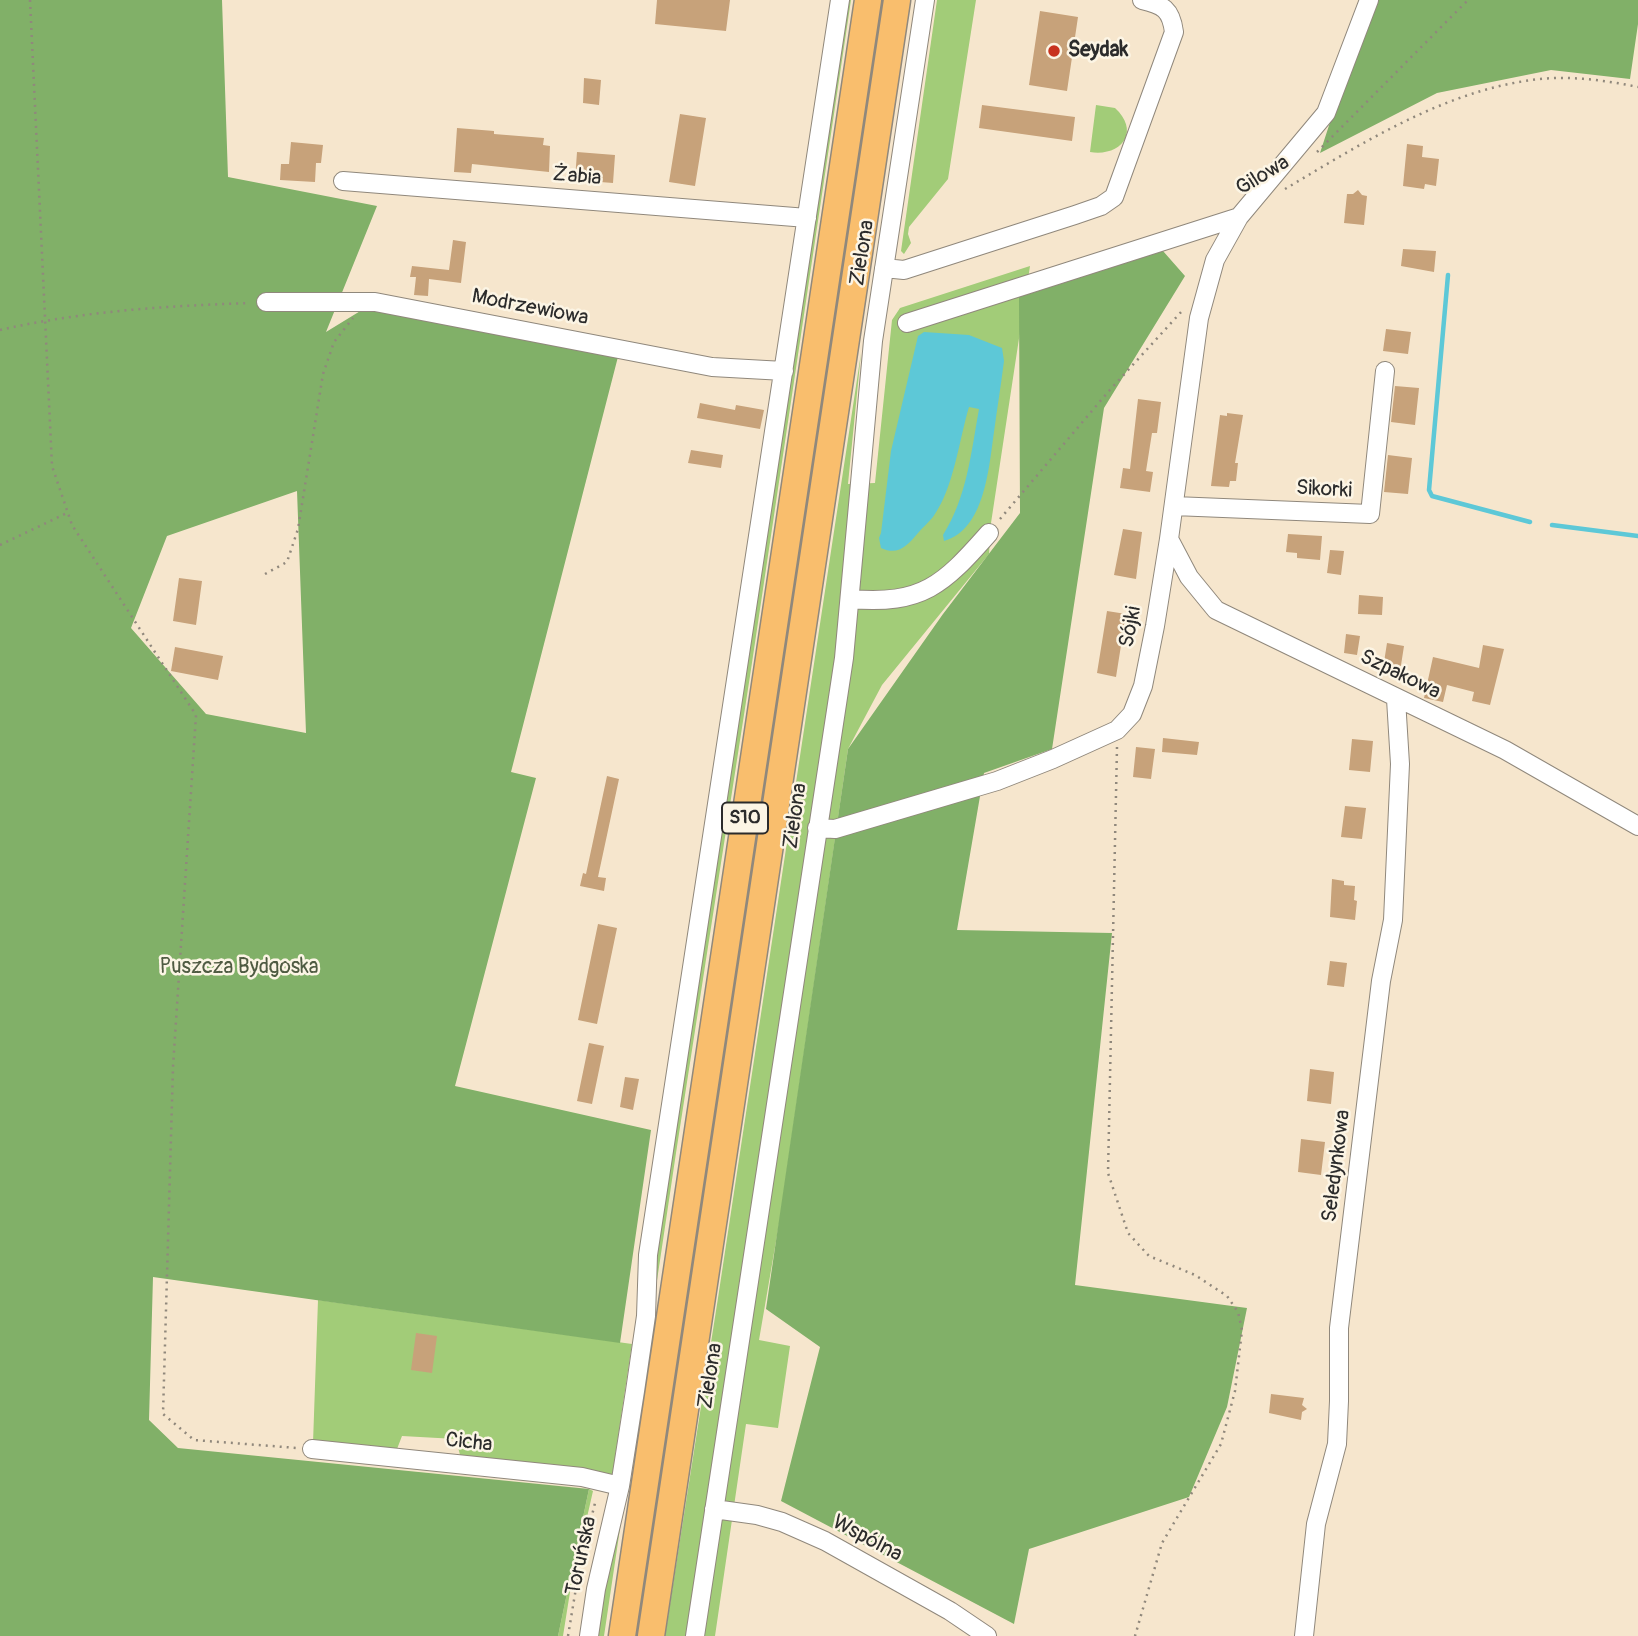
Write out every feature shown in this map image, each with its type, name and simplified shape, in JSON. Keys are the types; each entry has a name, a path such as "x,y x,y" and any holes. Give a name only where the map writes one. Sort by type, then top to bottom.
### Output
{"highway":[{"name":"S10","path":"622,1636 868,0"},
{"name":"S10","path":"651,1636 897,0"}],"street":[{"path":"620,1486 646,1316 648,1255 840,0"},
{"name":"Zielona","path":"695,1636 844,658 863,435 884,268 925,0"},
{"path":"884,268 904,270 1101,206 1114,197 1174,32 1172,17 1160,5 1142,0"},
{"name":"Sójki","path":"1118,730 1132,714 1143,686 1169,539 1199,318 1215,260 1239,217 1326,113 1369,0"},
{"name":"Żabia","path":"342,181 807,218"},
{"name":"Gilowa","path":"906,323 1239,217"},
{"name":"Modrzewiowa","path":"266,302 375,302 712,367 784,371"},
{"name":"Sikorki","path":"1174,506 1370,514 1385,371"},
{"path":"850,599 902,599 921,593 941,582 989,533"},
{"name":"Szpakowa","path":"1169,539 1189,577 1216,610 1506,750 1638,826"},
{"name":"Seledynkowa","path":"1304,1636 1316,1524 1336,1444 1339,1328 1381,981 1393,920 1401,764 1396,699"},
{"path":"817,828 835,829 997,781 1118,730"},
{"name":"Cicha","path":"312,1449 582,1477 620,1486"},
{"name":"Toruńska","path":"589,1636 596,1589 620,1486"},
{"name":"Wspólna","path":"714,1509 782,1521 825,1541 950,1611 987,1636"}],"path":[{"path":"30,0 52,466 72,525 196,715 173,1067 163,1414 194,1440 312,1449"},
{"path":"1311,158 1468,0"},
{"name":"Gilowa","path":"1291,178 1282,189 1372,138 1487,90 1533,80 1558,79 1587,79 1638,87"},
{"path":"989,533 1108,393 1207,284"},
{"path":"0,330 45,320 152,306 266,302"},
{"path":"265,574 287,562 298,529 323,374 334,342 353,318"},
{"path":"0,545 68,513"},
{"path":"1118,730 1108,1173 1128,1233 1149,1256 1195,1275 1227,1296 1238,1312 1242,1330 1235,1391 1221,1444 1162,1542 1135,1636"},
{"path":"568,1636 580,1564 600,1481"}],"green space":[{"name":"Puszcza Bydgoska","path":"0,0 222,0 228,177 377,206 326,332 375,302 620,349 511,772 536,778 455,1086 651,1130 620,1343 153,1277 149,1420 178,1448 589,1489 558,1636 0,1636","holes":["297,491 306,733 206,714 131,628 167,536"]},
{"path":"845,0 851,0 604,1636 594,1636 700,957"},
{"path":"937,0 976,0 948,179 909,227 911,243 904,254 901,251"},
{"path":"1370,0 1638,0 1638,24 1630,79 1551,70 1437,93 1320,153"},
{"path":"1096,105 1115,108 1123,117 1126,126 1124,141 1111,151 1090,152"},
{"path":"1163,251 1185,276 1104,408 1052,749 984,773 957,930 1112,933 1075,1285 1247,1308 1227,1407 1189,1497 1029,1549 1014,1624 781,1501 820,1347 766,1309 848,749 943,614 1020,513 1019,297"},
{"path":"1030,266 991,523 989,554 882,685 848,749 780,1218 759,1340 790,1346 778,1428 746,1424 715,1636 665,1636 861,353 848,484 875,483 892,320 900,308"},
{"path":"318,1300 632,1344 612,1477 460,1455 456,1439 402,1436 397,1449 313,1443"},
{"path":"589,1489 593,1491 563,1636 558,1636"}],"water":[{"path":"924,332 969,335 1002,348 1004,361 990,462 977,511 958,535 944,541 943,535 963,490 970,458 979,409 969,407 951,478 940,505 933,517 906,546 892,551 881,548 879,538 891,451 918,336"}],"building":[{"path":"657,0 730,0 726,31 655,24"},
{"name":"Seydak","path":"1040,11 1078,17 1067,91 1029,85"},
{"path":"584,78 601,80 599,105 583,103"},
{"path":"982,105 1075,117 1072,141 979,128"},
{"path":"680,114 706,118 695,186 669,182"},
{"path":"457,128 544,138 543,145 550,146 549,172 472,164 471,173 454,172"},
{"path":"291,142 323,145 321,163 316,163 315,182 280,180 281,164 289,164"},
{"path":"1407,144 1423,146 1422,157 1439,159 1436,186 1425,184 1424,189 1403,186"},
{"path":"577,152 615,155 613,183 575,180"},
{"path":"1358,190 1367,196 1364,225 1344,223 1347,194"},
{"path":"453,240 466,242 461,283 429,279 428,296 414,295 416,277 410,277 412,266 449,270"},
{"path":"1403,249 1436,251 1434,272 1401,266"},
{"path":"1386,329 1411,332 1408,354 1383,351"},
{"path":"1395,386 1419,388 1415,425 1391,422"},
{"path":"1138,399 1161,402 1157,433 1152,433 1146,471 1153,472 1150,492 1120,488 1123,468 1130,469"},
{"path":"700,403 735,410 736,405 764,410 760,429 697,418"},
{"path":"1227,413 1243,415 1235,463 1238,463 1236,481 1230,481 1229,487 1211,486 1220,415 1227,416"},
{"path":"691,450 723,455 721,468 688,463"},
{"path":"1388,455 1412,458 1408,494 1384,492"},
{"path":"1123,529 1142,532 1136,579 1114,575"},
{"path":"1288,534 1322,536 1320,560 1297,558 1297,553 1286,552"},
{"path":"1330,550 1344,551 1341,575 1327,573"},
{"path":"179,578 202,581 196,625 173,621"},
{"path":"1359,595 1383,597 1382,615 1358,614"},
{"path":"1107,611 1126,614 1116,677 1097,673"},
{"path":"1346,634 1360,636 1357,655 1344,653"},
{"path":"1387,643 1404,646 1399,678 1382,675"},
{"path":"1483,645 1504,649 1490,705 1472,701 1474,692 1447,685 1443,702 1424,698 1433,657 1479,668"},
{"path":"175,647 223,656 218,680 171,671"},
{"path":"1163,738 1199,742 1197,755 1162,752"},
{"path":"1352,739 1373,741 1370,772 1349,770"},
{"path":"1136,747 1155,749 1151,779 1133,777"},
{"path":"607,776 619,779 598,877 606,878 604,891 580,886 583,873 586,874"},
{"path":"1345,806 1366,808 1362,839 1341,837"},
{"path":"1332,879 1344,881 1344,885 1355,886 1355,920 1330,917"},
{"path":"598,924 617,928 597,1024 578,1020"},
{"path":"1330,961 1347,963 1344,987 1327,985"},
{"path":"589,1043 604,1046 592,1104 577,1101"},
{"path":"1310,1069 1334,1072 1331,1104 1307,1101"},
{"path":"625,1077 639,1079 633,1110 620,1107"},
{"path":"1301,1139 1325,1142 1321,1175 1298,1172"},
{"path":"416,1333 437,1336 432,1373 411,1370"},
{"path":"1271,1394 1304,1398 1302,1405 1307,1409 1302,1412 1301,1420 1269,1413"}],"waterway":[{"path":"1448,275 1429,490 1432,496 1530,522"},
{"path":"1552,525 1638,536"}],"place":[{"name":"Seydak","path":"1054,51"}]}
